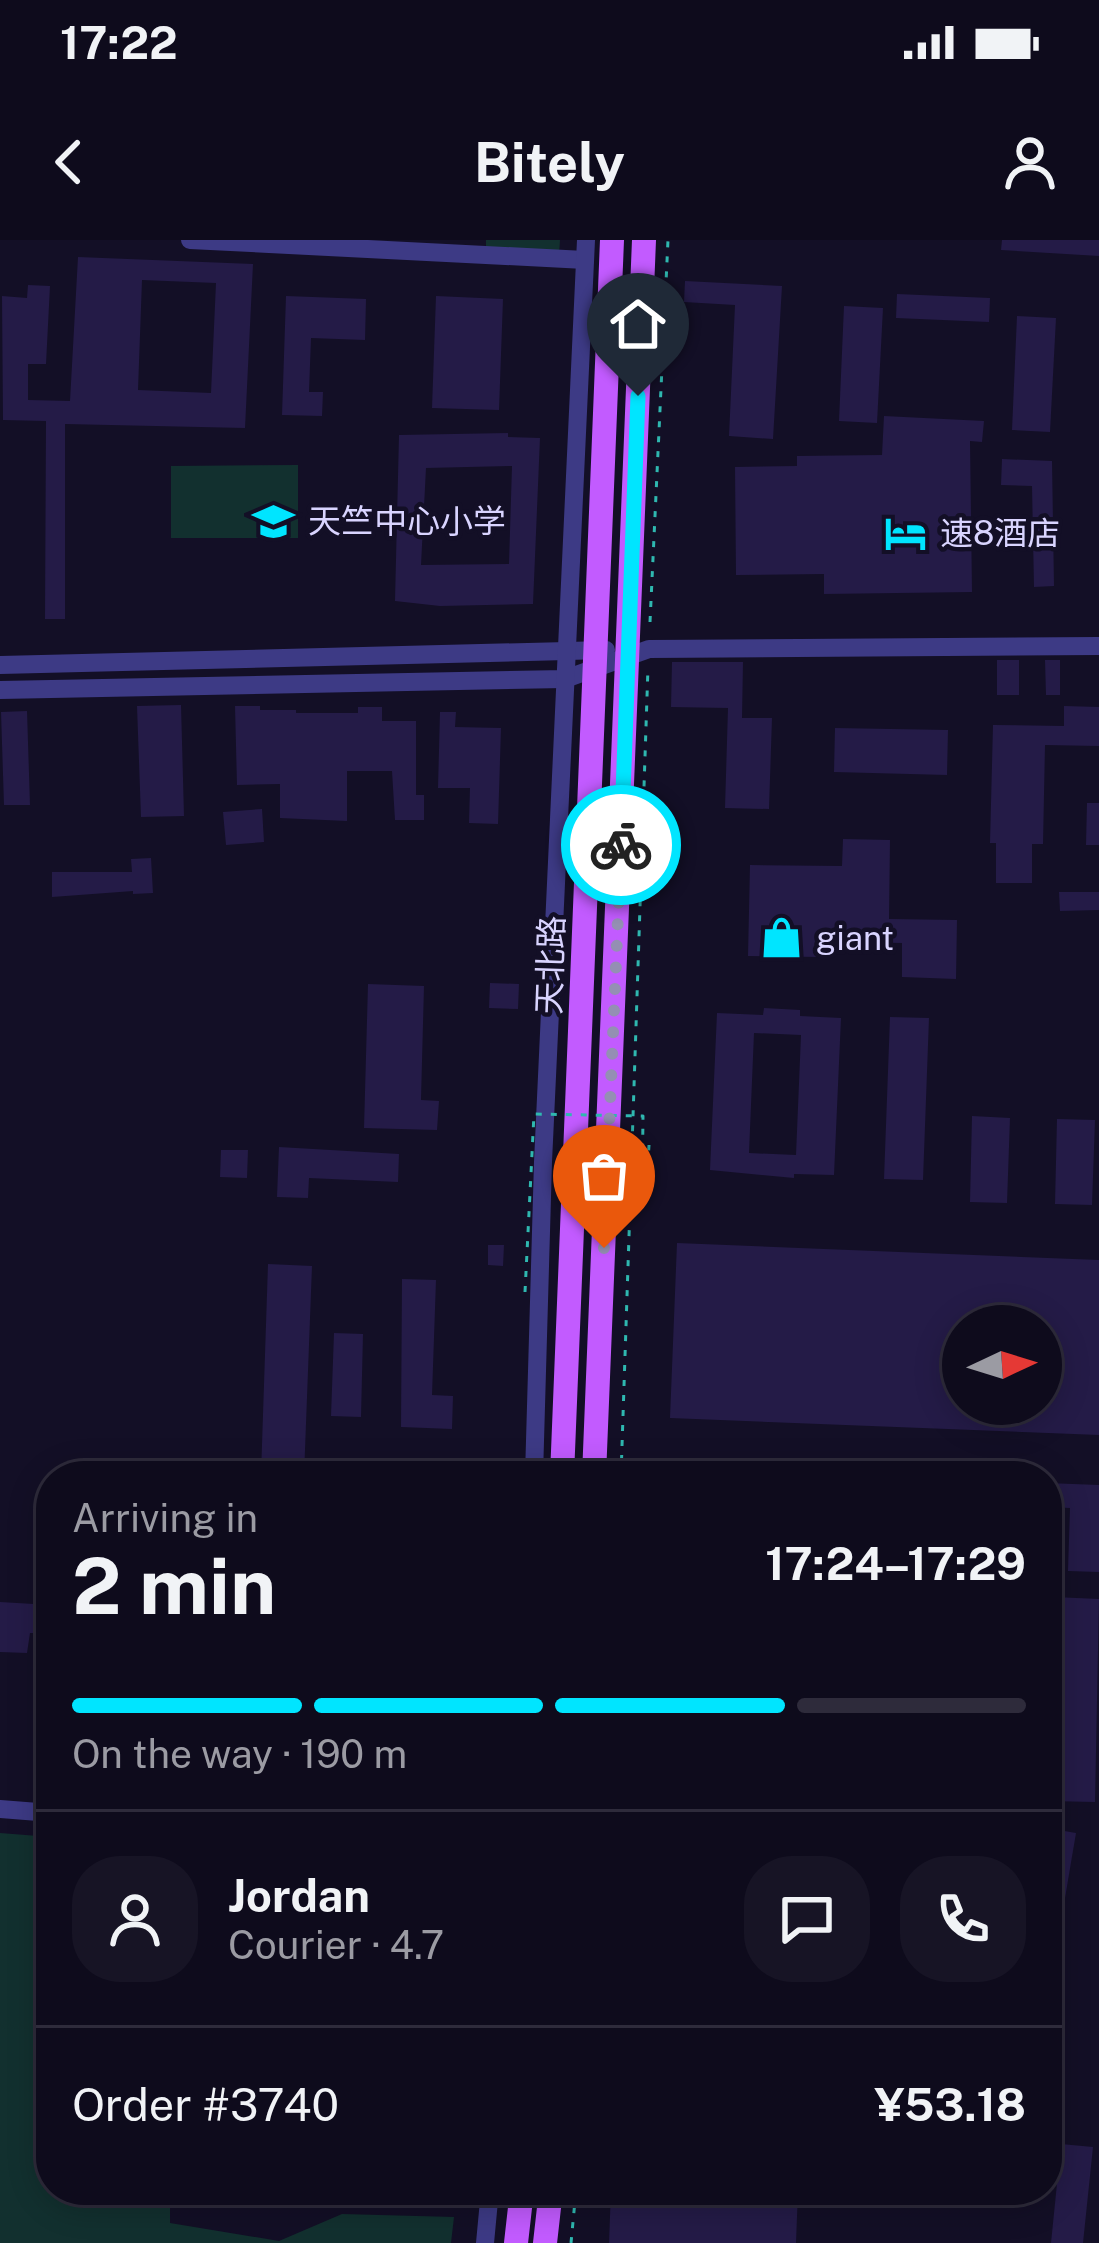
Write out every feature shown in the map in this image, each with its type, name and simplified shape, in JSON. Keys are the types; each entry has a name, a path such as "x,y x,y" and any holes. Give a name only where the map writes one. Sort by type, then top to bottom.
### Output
{"main road":[{"name":"天北路","path":"563,1461 612,240"},
{"name":"天北路","path":"595,1461 639,652 644,240"},
{"path":"516,2243 520,2205"},
{"path":"545,2243 549,2205"}],"street":[{"path":"190,240 586,250 573,449 534,1461"},
{"path":"0,690 565,679 595,660 639,652 1099,646"},
{"path":"0,665 567,653 595,660"},
{"path":"0,1809 36,1812"},
{"path":"485,2243 489,2205"}],"path":[{"path":"620,1461 639,652 668,240"},
{"path":"525,1292 534,1114 643,1116 642,1198 646,1197 649,1145"},
{"path":"571,2243 575,2205"}],"green space":[{"path":"486,240 560,240 559,255 486,251"},
{"path":"298,465 298,538 171,538 171,466"},
{"path":"0,1833 36,1836 36,2205 170,2205 170,2223 279,2241 342,2214 454,2217 451,2243 0,2243"}],"building":[{"path":"1002,240 1099,240 1099,256 1001,250"},
{"path":"78,257 253,264 245,428 65,424 65,619 45,619 46,421 3,420 2,296 27,298 28,285 50,286 46,364 28,364 28,400 70,401","holes":["142,280 216,283 211,393 138,390"]},
{"path":"685,281 782,286 773,439 729,436 735,305 684,302"},
{"path":"897,294 990,298 989,322 896,318"},
{"path":"286,296 366,299 365,340 311,338 309,392 323,392 322,416 282,415"},
{"path":"436,296 503,299 499,410 432,408"},
{"path":"844,306 883,308 877,423 839,421"},
{"path":"1017,316 1056,318 1050,432 1012,430"},
{"path":"884,416 984,421 982,442 970,441 972,592 824,594 824,574 736,575 735,467 797,466 797,456 882,455"},
{"path":"508,433 508,437 540,438 533,604 440,606 395,601 399,435","holes":["512,466 509,564 421,565 426,468"]},
{"path":"1002,459 1052,461 1054,586 1034,587 1032,486 1001,485"},
{"path":"997,660 1019,660 1019,695 997,695"},
{"path":"1045,660 1060,660 1060,695 1046,695"},
{"path":"672,662 743,662 742,718 772,718 769,809 725,808 728,708 671,707"},
{"path":"181,705 184,816 141,817 137,706"},
{"path":"235,706 296,713 358,713 358,707 382,707 382,721 416,721 416,795 424,795 424,820 395,820 392,771 347,771 347,821 280,818 280,784 237,785"},
{"path":"1064,706 1099,707 1099,746 1045,745 1043,844 1032,844 1032,883 996,883 996,843 990,843 993,725 1064,726"},
{"path":"27,711 30,805 4,805 1,712"},
{"path":"440,712 456,712 455,727 501,728 498,824 469,823 470,788 438,788"},
{"path":"835,728 948,730 947,775 834,772"},
{"path":"1087,803 1099,803 1099,845 1086,845"},
{"path":"262,809 264,842 226,845 223,812"},
{"path":"843,839 890,840 889,919 957,920 956,979 902,977 902,943 820,941 820,957 748,956 750,865 842,866"},
{"path":"151,858 153,893 52,897 52,872 132,872 131,859"},
{"path":"1059,892 1099,892 1099,910 1060,911"},
{"path":"490,983 519,984 518,1009 489,1008"},
{"path":"368,984 424,986 421,1100 439,1101 437,1130 364,1128"},
{"path":"764,1008 841,1018 834,1175 794,1174 794,1178 710,1170 717,1013 763,1015","holes":["754,1033 801,1035 796,1155 749,1153"]},
{"path":"890,1017 929,1018 923,1180 884,1179"},
{"path":"972,1116 1010,1118 1007,1203 970,1202"},
{"path":"1057,1119 1095,1120 1092,1205 1055,1204"},
{"path":"279,1147 399,1154 398,1182 309,1178 308,1198 277,1197"},
{"path":"221,1150 248,1150 247,1178 220,1177"},
{"path":"677,1243 1099,1260 1099,1435 670,1418"},
{"path":"488,1245 504,1245 503,1266 488,1265"},
{"path":"268,1264 312,1266 305,1461 261,1461"},
{"path":"402,1279 436,1280 432,1395 453,1396 452,1429 401,1427"},
{"path":"334,1333 363,1334 361,1417 331,1416"},
{"path":"1062,1484 1099,1485 1099,1572 1068,1571 1070,1508 1062,1508"},
{"path":"1062,1597 1099,1599 1095,1802 1062,1801"},
{"path":"0,1602 36,1604 36,1633 30,1633 27,1653 0,1652"},
{"path":"1062,1831 1076,1833 1062,1916"},
{"path":"1062,2144 1093,2147 1083,2243 1051,2243 1055,2205 1062,2205"},
{"path":"610,2205 797,2205 796,2243 609,2243"}],"way so far":[{"path":"604,1248 621,845"}],"place":[{"name":"天竺中心小学","path":"274,521"},
{"name":"速8酒店","path":"906,533"},
{"name":"giant","path":"782,938"}],"route":[{"path":"621,845 638,396"}]}
